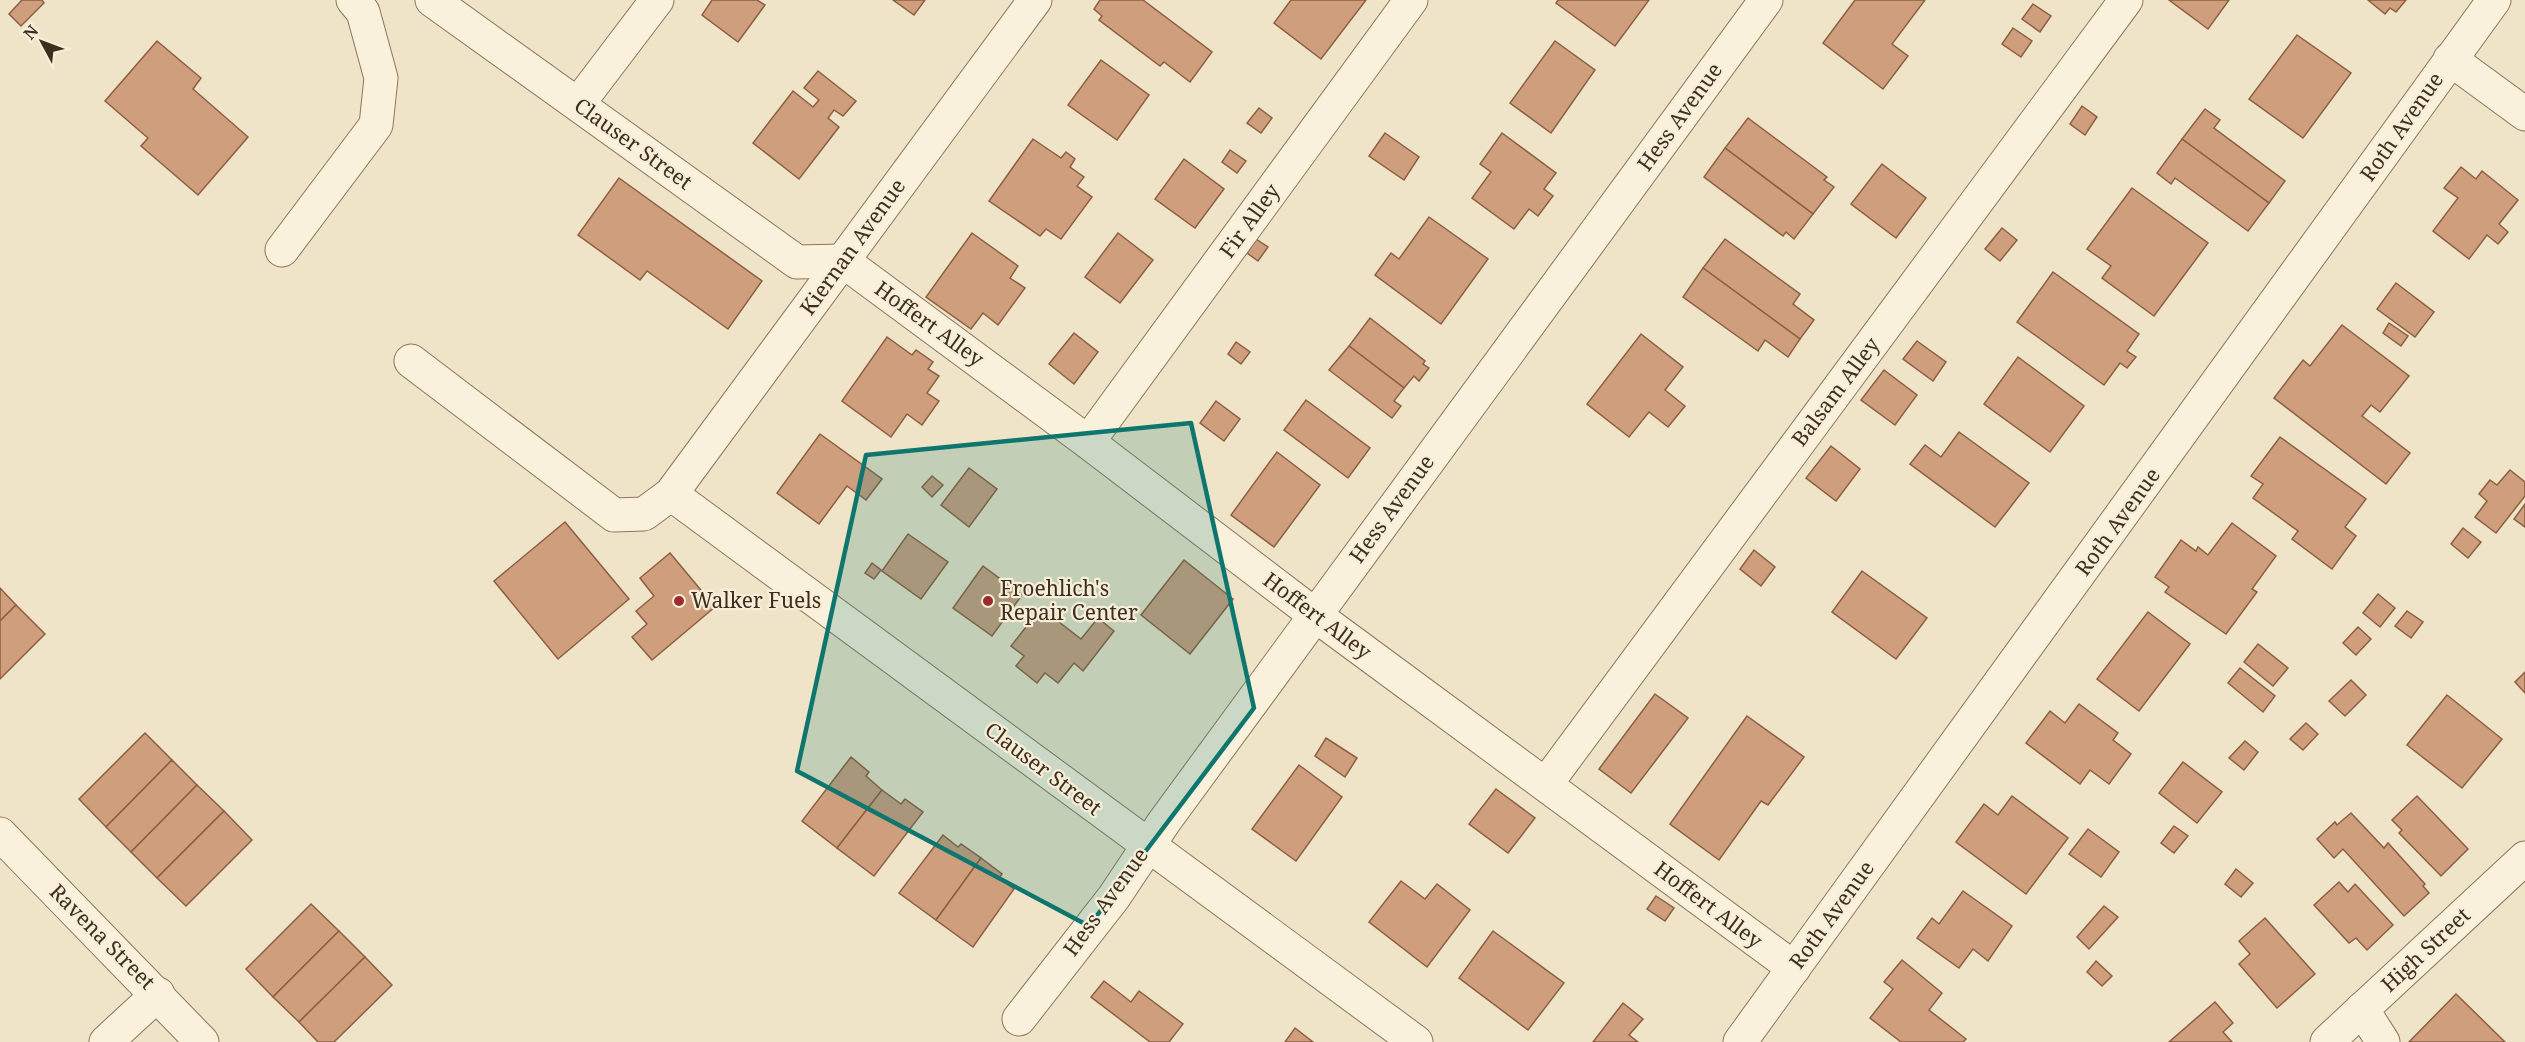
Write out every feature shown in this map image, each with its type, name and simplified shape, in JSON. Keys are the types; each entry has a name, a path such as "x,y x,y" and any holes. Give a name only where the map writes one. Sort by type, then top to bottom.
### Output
{"street":[{"path":"282,250 376,125 381,78 363,12 353,0"},
{"name":"Clauser Street","path":"432,0 797,262 843,261"},
{"path":"578,104 657,0"},
{"name":"Kiernan Avenue","path":"411,361 614,515 644,514 671,494 1035,0"},
{"name":"Fir Alley","path":"1088,442 1411,0"},
{"name":"Hess Avenue","path":"1019,1019 1114,897 1147,846 1766,0"},
{"name":"Balsam Alley","path":"1546,784 2126,0"},
{"name":"Roth Avenue","path":"1740,1042 2494,0"},
{"path":"2450,59 2525,114"},
{"name":"Hoffert Alley","path":"843,261 1088,442 1315,615 1794,968"},
{"name":"Clauser Street","path":"671,494 1416,1042"},
{"name":"Ravena Street","path":"0,834 158,994 202,1042"},
{"name":"High Street","path":"2327,1042 2525,858"},
{"path":"106,1042 158,994"},
{"path":"2362,1009 2383,1042"}],"highlighted area":[{"path":"1191,423 1254,708 1089,926 797,771 866,455"}],"building":[{"path":"22,0 42,0 44,3 21,26 9,14"},
{"path":"712,0 757,0 765,5 738,42 702,15"},
{"path":"893,0 925,0 914,15"},
{"path":"1100,0 1143,0 1212,52 1190,82 1164,62 1160,66 1099,20 1102,16 1094,9"},
{"path":"1291,0 1366,0 1321,59 1274,23"},
{"path":"1558,0 1649,0 1615,46 1556,3"},
{"path":"1855,0 1925,0 1892,44 1908,56 1883,89 1823,43"},
{"path":"2169,0 2229,0 2208,29"},
{"path":"2368,0 2406,0 2396,12 2390,8 2385,14"},
{"path":"2033,4 2051,16 2040,32 2022,19"},
{"path":"2013,28 2032,41 2021,57 2002,44"},
{"path":"2297,35 2351,73 2303,138 2249,99"},
{"path":"157,41 201,78 193,89 248,137 198,195 141,146 148,138 105,101"},
{"path":"1555,41 1595,70 1551,133 1510,103"},
{"path":"1101,60 1149,95 1117,140 1068,105"},
{"path":"818,71 856,101 843,116 834,110 828,118 839,127 799,179 753,143 793,91 813,107 819,100 804,88"},
{"path":"2082,106 2097,117 2085,135 2070,124"},
{"path":"1259,108 1272,118 1261,133 1247,123"},
{"path":"2205,109 2220,120 2214,128 2285,181 2269,203 2182,139"},
{"path":"1748,118 1827,177 1824,180 1834,187 1813,214 1725,148"},
{"path":"1385,133 1419,157 1404,180 1369,156"},
{"path":"1502,133 1556,173 1544,189 1553,196 1538,216 1529,209 1514,229 1472,198 1491,172 1480,164"},
{"path":"1033,139 1061,158 1066,152 1075,159 1070,167 1084,177 1077,186 1092,197 1061,239 1046,229 1040,236 989,201"},
{"path":"2182,139 2269,203 2248,231 2175,178 2171,184 2157,173"},
{"path":"1725,148 1813,214 1794,239 1786,232 1783,236 1704,177"},
{"path":"1230,150 1246,161 1237,173 1222,162"},
{"path":"1184,159 1224,189 1195,228 1155,199"},
{"path":"1882,164 1926,198 1896,238 1851,204"},
{"path":"2461,167 2476,179 2482,171 2518,200 2499,224 2508,232 2498,244 2487,235 2469,259 2433,231 2458,198 2444,188"},
{"path":"619,178 762,281 728,329 647,271 640,280 578,235"},
{"path":"2132,188 2208,243 2154,316 2102,278 2111,266 2087,249"},
{"path":"1429,217 1488,259 1441,324 1375,275 1391,253 1399,259"},
{"path":"2002,228 2017,240 2000,261 1985,249"},
{"path":"972,233 1018,266 1010,278 1025,288 998,325 983,313 971,329 926,297"},
{"path":"1118,233 1153,260 1120,303 1085,277"},
{"path":"1256,239 1268,247 1258,261 1247,253"},
{"path":"1725,239 1800,294 1793,304 1814,320 1800,339 1703,268"},
{"path":"1703,268 1800,339 1788,357 1765,340 1758,351 1683,297"},
{"path":"2053,272 2139,334 2127,351 2136,357 2127,368 2120,363 2104,385 2017,322"},
{"path":"2396,283 2434,312 2415,337 2377,309"},
{"path":"1370,318 1425,361 1423,364 1429,368 1419,381 1414,376 1404,388 1349,346"},
{"path":"2389,323 2408,336 2401,346 2383,333"},
{"path":"2342,325 2409,376 2380,412 2371,405 2362,416 2410,453 2386,484 2274,398 2303,360 2310,366"},
{"path":"1074,333 1098,352 1074,384 1049,364"},
{"path":"1641,334 1683,367 1665,390 1685,406 1668,427 1649,412 1629,437 1587,404"},
{"path":"887,337 912,355 916,350 933,362 928,369 939,376 927,393 939,401 922,425 907,414 891,437 842,401"},
{"path":"1917,341 1946,362 1933,381 1903,359"},
{"path":"1236,342 1250,352 1241,364 1228,354"},
{"path":"1349,346 1404,388 1394,401 1401,406 1392,418 1329,370"},
{"path":"2018,357 2084,406 2050,452 1984,404"},
{"path":"1884,370 1917,395 1895,425 1861,400"},
{"path":"1306,400 1370,448 1348,478 1284,430"},
{"path":"1216,401 1240,419 1224,441 1200,423"},
{"path":"1959,432 2029,483 1995,527 1910,464 1925,445 1941,457"},
{"path":"820,434 882,479 866,500 847,486 819,524 777,493"},
{"path":"2280,437 2366,499 2345,527 2356,536 2332,569 2292,539 2298,531 2253,498 2263,484 2251,476"},
{"path":"1831,446 1860,469 1836,501 1806,478"},
{"path":"1277,452 1320,485 1274,547 1231,515"},
{"path":"969,468 997,489 969,527 941,505"},
{"path":"2510,470 2525,482 2525,496 2496,533 2475,517 2487,501 2479,494 2490,480 2497,485"},
{"path":"932,476 943,485 932,497 922,487"},
{"path":"2525,504 2525,527 2514,519"},
{"path":"565,522 629,599 558,659 494,581"},
{"path":"2232,523 2276,556 2252,589 2257,592 2226,634 2165,592 2169,587 2155,577 2181,540 2196,551 2198,547 2208,555"},
{"path":"2463,528 2481,542 2468,558 2451,544"},
{"path":"908,534 948,562 921,599 882,571"},
{"path":"1754,550 1775,567 1761,586 1740,569"},
{"name":"Walker Fuels","path":"670,553 715,607 652,660 632,637 647,624 636,611 654,596 640,578"},
{"path":"1184,560 1233,599 1190,654 1141,615"},
{"path":"872,563 881,570 874,579 865,573"},
{"name":"Froehlich's Repair Center","path":"983,566 1022,595 992,636 953,608"},
{"path":"1862,571 1927,618 1896,659 1832,612"},
{"path":"0,588 16,605 0,621"},
{"path":"2378,594 2395,608 2380,627 2363,613"},
{"path":"16,605 45,634 0,679 0,621"},
{"path":"1041,608 1081,639 1098,618 1114,631 1083,671 1074,663 1058,683 1045,673 1037,683 1016,666 1024,656 1011,646"},
{"path":"2407,611 2423,622 2411,638 2395,626"},
{"path":"2148,612 2190,644 2139,711 2097,679"},
{"path":"2358,627 2371,639 2356,655 2343,643"},
{"path":"2258,644 2288,668 2273,686 2244,662"},
{"path":"2240,668 2275,696 2263,712 2228,683"},
{"path":"2525,672 2525,693 2515,682"},
{"path":"2351,680 2366,695 2345,716 2329,701"},
{"path":"1655,694 1688,718 1631,793 1599,769"},
{"path":"2447,695 2502,739 2462,788 2407,745"},
{"path":"2079,704 2118,733 2113,740 2131,754 2109,784 2090,770 2080,784 2026,743 2050,711 2065,723"},
{"path":"1747,716 1804,757 1768,805 1761,801 1719,860 1670,824"},
{"path":"2306,723 2318,734 2303,750 2290,739"},
{"path":"145,733 172,760 106,827 79,799"},
{"path":"1326,738 1357,758 1345,777 1315,756"},
{"path":"2245,741 2258,752 2244,770 2229,758"},
{"path":"851,757 869,772 866,776 882,790 837,848 802,821"},
{"path":"172,760 197,785 131,852 106,827"},
{"path":"2183,762 2222,792 2197,823 2159,793"},
{"path":"1299,765 1342,797 1296,861 1252,829"},
{"path":"197,785 224,811 157,878 131,852"},
{"path":"1496,789 1535,818 1508,853 1469,824"},
{"path":"882,790 901,804 905,799 923,812 874,876 837,848"},
{"path":"2012,796 2068,838 2026,894 1956,842 1984,804 1998,815"},
{"path":"2417,796 2468,849 2441,876 2399,833 2402,830 2392,820"},
{"path":"224,811 252,840 186,906 157,878"},
{"path":"2351,813 2384,848 2388,843 2425,884 2423,886 2429,893 2404,916 2343,849 2334,858 2317,839 2335,822 2337,825"},
{"path":"2174,826 2188,836 2174,853 2161,843"},
{"path":"2088,829 2119,852 2101,877 2069,854"},
{"path":"943,835 958,847 961,844 981,858 936,920 899,893"},
{"path":"981,858 1002,874 999,878 1014,889 973,947 936,920"},
{"path":"2236,869 2253,883 2241,897 2225,884"},
{"path":"1401,881 1425,899 1437,884 1470,910 1427,967 1369,922"},
{"path":"2339,882 2348,892 2355,884 2393,925 2367,950 2356,938 2349,943 2314,905"},
{"path":"1963,891 2012,926 1988,961 1973,949 1959,968 1917,938 1932,918 1939,924"},
{"path":"1656,896 1674,908 1665,921 1647,909"},
{"path":"311,904 339,931 273,997 246,969"},
{"path":"2104,906 2118,917 2089,949 2077,937"},
{"path":"2265,918 2315,974 2277,1008 2239,964 2250,954 2239,941"},
{"path":"339,931 365,957 299,1022 273,997"},
{"path":"1493,931 1564,983 1528,1030 1459,978"},
{"path":"365,957 392,985 334,1042 318,1042 299,1022"},
{"path":"1902,960 1942,993 1929,1010 1966,1039 1963,1042 1901,1042 1870,1018 1893,989 1884,982"},
{"path":"2096,961 2112,976 2102,986 2087,972"},
{"path":"1104,981 1131,1002 1139,991 1183,1024 1169,1042 1150,1042 1091,997"},
{"path":"2456,994 2505,1042 2409,1042"},
{"path":"2215,1002 2233,1023 2223,1032 2232,1042 2169,1042"},
{"path":"1623,1003 1643,1019 1629,1035 1638,1042 1593,1042"},
{"path":"1295,1028 1313,1042 1285,1042"}],"place":[{"name":"Walker Fuels","path":"679,601"},
{"name":"Froehlich's Repair Center","path":"988,601"}]}
